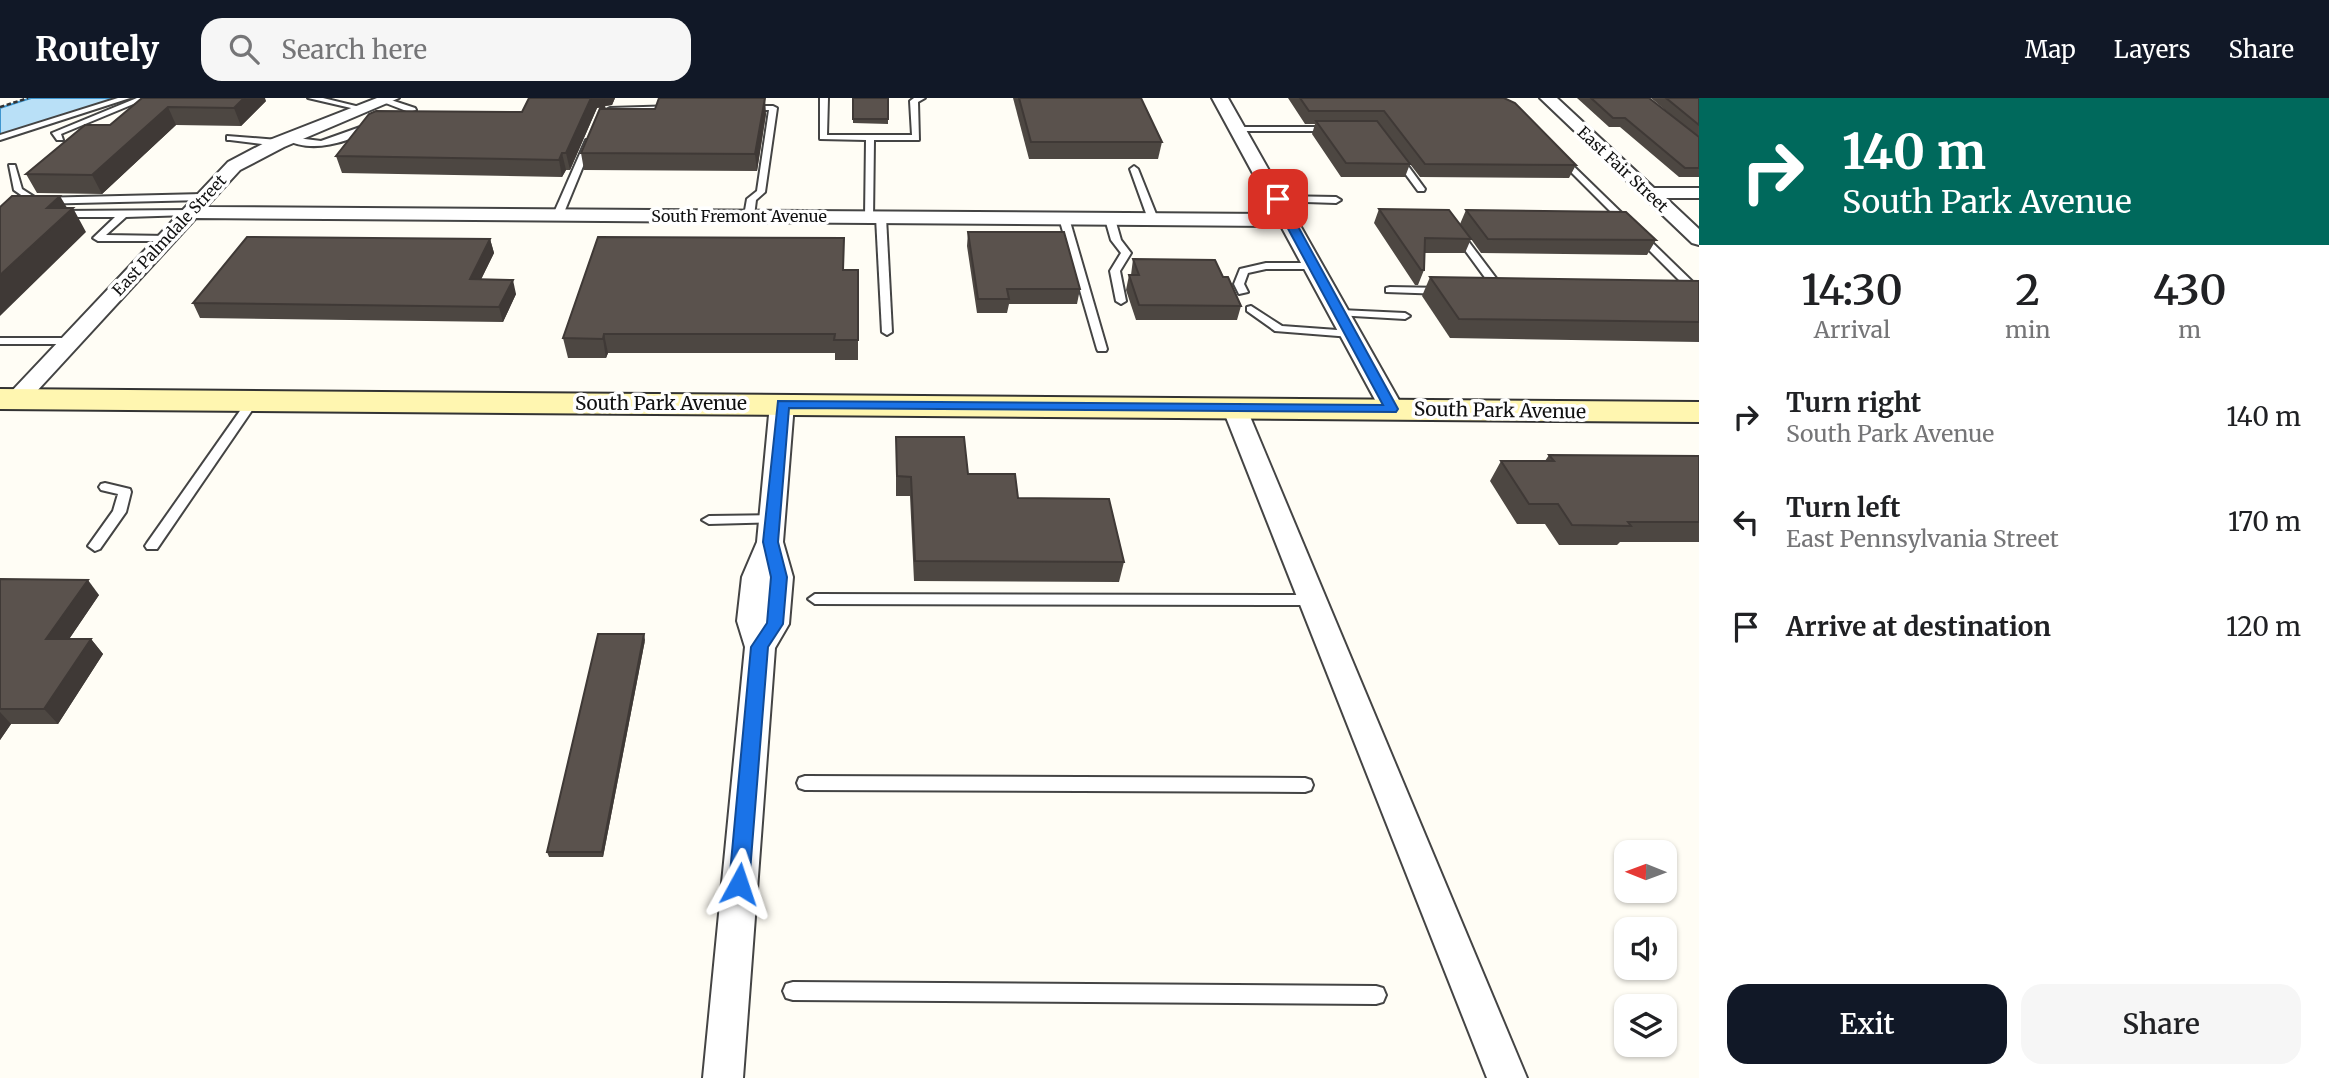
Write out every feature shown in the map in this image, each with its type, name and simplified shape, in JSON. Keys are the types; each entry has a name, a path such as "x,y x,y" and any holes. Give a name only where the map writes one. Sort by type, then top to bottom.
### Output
{"main road":[{"name":"South Park Avenue","path":"8,399 1699,412"}],"street":[{"path":"1220,98 1392,409"},
{"name":"East Fair Street","path":"1548,98 1699,239"},
{"name":"East Palmdale Street","path":"8,399 70,341 234,166 284,141 364,109 392,104"},
{"path":"1649,193 1699,193"},
{"name":"South Fremont Avenue","path":"189,212 1289,220"},
{"path":"723,1078 760,647 751,621 752,607 756,577 771,530 782,404"},
{"path":"1234,408 1507,1078"}],"lane":[{"path":"0,138 126,98"},
{"path":"60,138 56,133 144,98"},
{"path":"312,98 364,109"},
{"path":"824,98 823,137 870,138 916,138 914,101 921,98"},
{"path":"602,111 678,108"},
{"path":"732,108 773,108 761,192 752,199 749,216"},
{"path":"230,138 322,146 374,125"},
{"path":"1238,130 1348,129"},
{"path":"558,215 591,136"},
{"path":"870,138 887,332"},
{"path":"1393,152 1421,189"},
{"path":"1557,152 1699,293"},
{"path":"12,167 18,190 34,201 110,202 204,197"},
{"path":"1134,169 1153,219"},
{"path":"1278,199 1336,200"},
{"path":"55,215 189,212"},
{"path":"123,214 98,238 165,238"},
{"path":"1064,218 1102,349"},
{"path":"1110,219 1116,240 1126,253 1115,271 1121,301"},
{"path":"1453,226 1501,292 1487,291"},
{"path":"1243,292 1239,284 1244,271 1266,266 1314,266"},
{"path":"1390,290 1459,291"},
{"path":"1251,309 1279,329 1351,334"},
{"path":"1340,313 1405,316"},
{"path":"0,341 70,341"},
{"path":"152,546 253,400"},
{"path":"95,546 119,512 125,492 105,487"},
{"path":"709,520 771,530"},
{"path":"815,599 1312,600"},
{"path":"805,783 1305,785"},
{"path":"793,991 1376,995"}],"path":[{"path":"0,107 28,98"}],"water":[{"path":"31,98 120,98 0,135 0,108"}],"building":[{"path":"142,98 244,98 234,108 168,107 92,175 26,174 85,125 110,125"},
{"path":"529,98 591,98 566,153 562,153 559,160 336,156 369,114 376,111 522,112"},
{"path":"659,98 765,98 755,154 581,153 604,99 601,109 655,109"},
{"path":"853,98 888,98 888,119 853,119"},
{"path":"1019,98 1141,98 1162,142 1031,142"},
{"path":"1300,98 1504,98 1515,103 1576,165 1425,164 1384,111 1309,111"},
{"path":"1591,98 1649,98 1699,137 1699,168 1685,168 1625,118 1613,118"},
{"path":"1666,98 1699,98 1699,125"},
{"path":"1316,121 1377,121 1410,164 1346,163"},
{"path":"12,196 60,196 47,208 73,208 0,275 0,207"},
{"path":"1379,209 1449,210 1471,239 1425,238 1424,270 1421,270"},
{"path":"1466,210 1626,212 1656,240 1488,239"},
{"path":"968,232 1064,232 1080,289 1007,289 1009,299 978,299"},
{"path":"247,237 490,239 470,279 513,280 499,307 193,303"},
{"path":"598,237 844,238 843,270 858,270 858,340 834,340 835,334 604,334 603,339 563,338"},
{"path":"1133,259 1215,260 1223,277 1228,277 1241,306 1139,305 1129,275 1139,275"},
{"path":"1430,277 1699,281 1699,322 1459,319"},
{"path":"896,437 964,437 968,474 1015,474 1018,498 1109,499 1124,562 915,561 911,477 897,476"},
{"path":"1549,455 1699,456 1699,522 1628,522 1631,526 1572,525 1558,504 1529,504 1501,461 1554,461"},
{"path":"0,579 88,580 46,639 91,639 44,709 0,709"},
{"path":"598,634 644,634 602,852 547,852"}],"route":[{"path":"739,884 760,647 775,624 779,577 770,542 782,404 1392,409 1278,199"}]}
